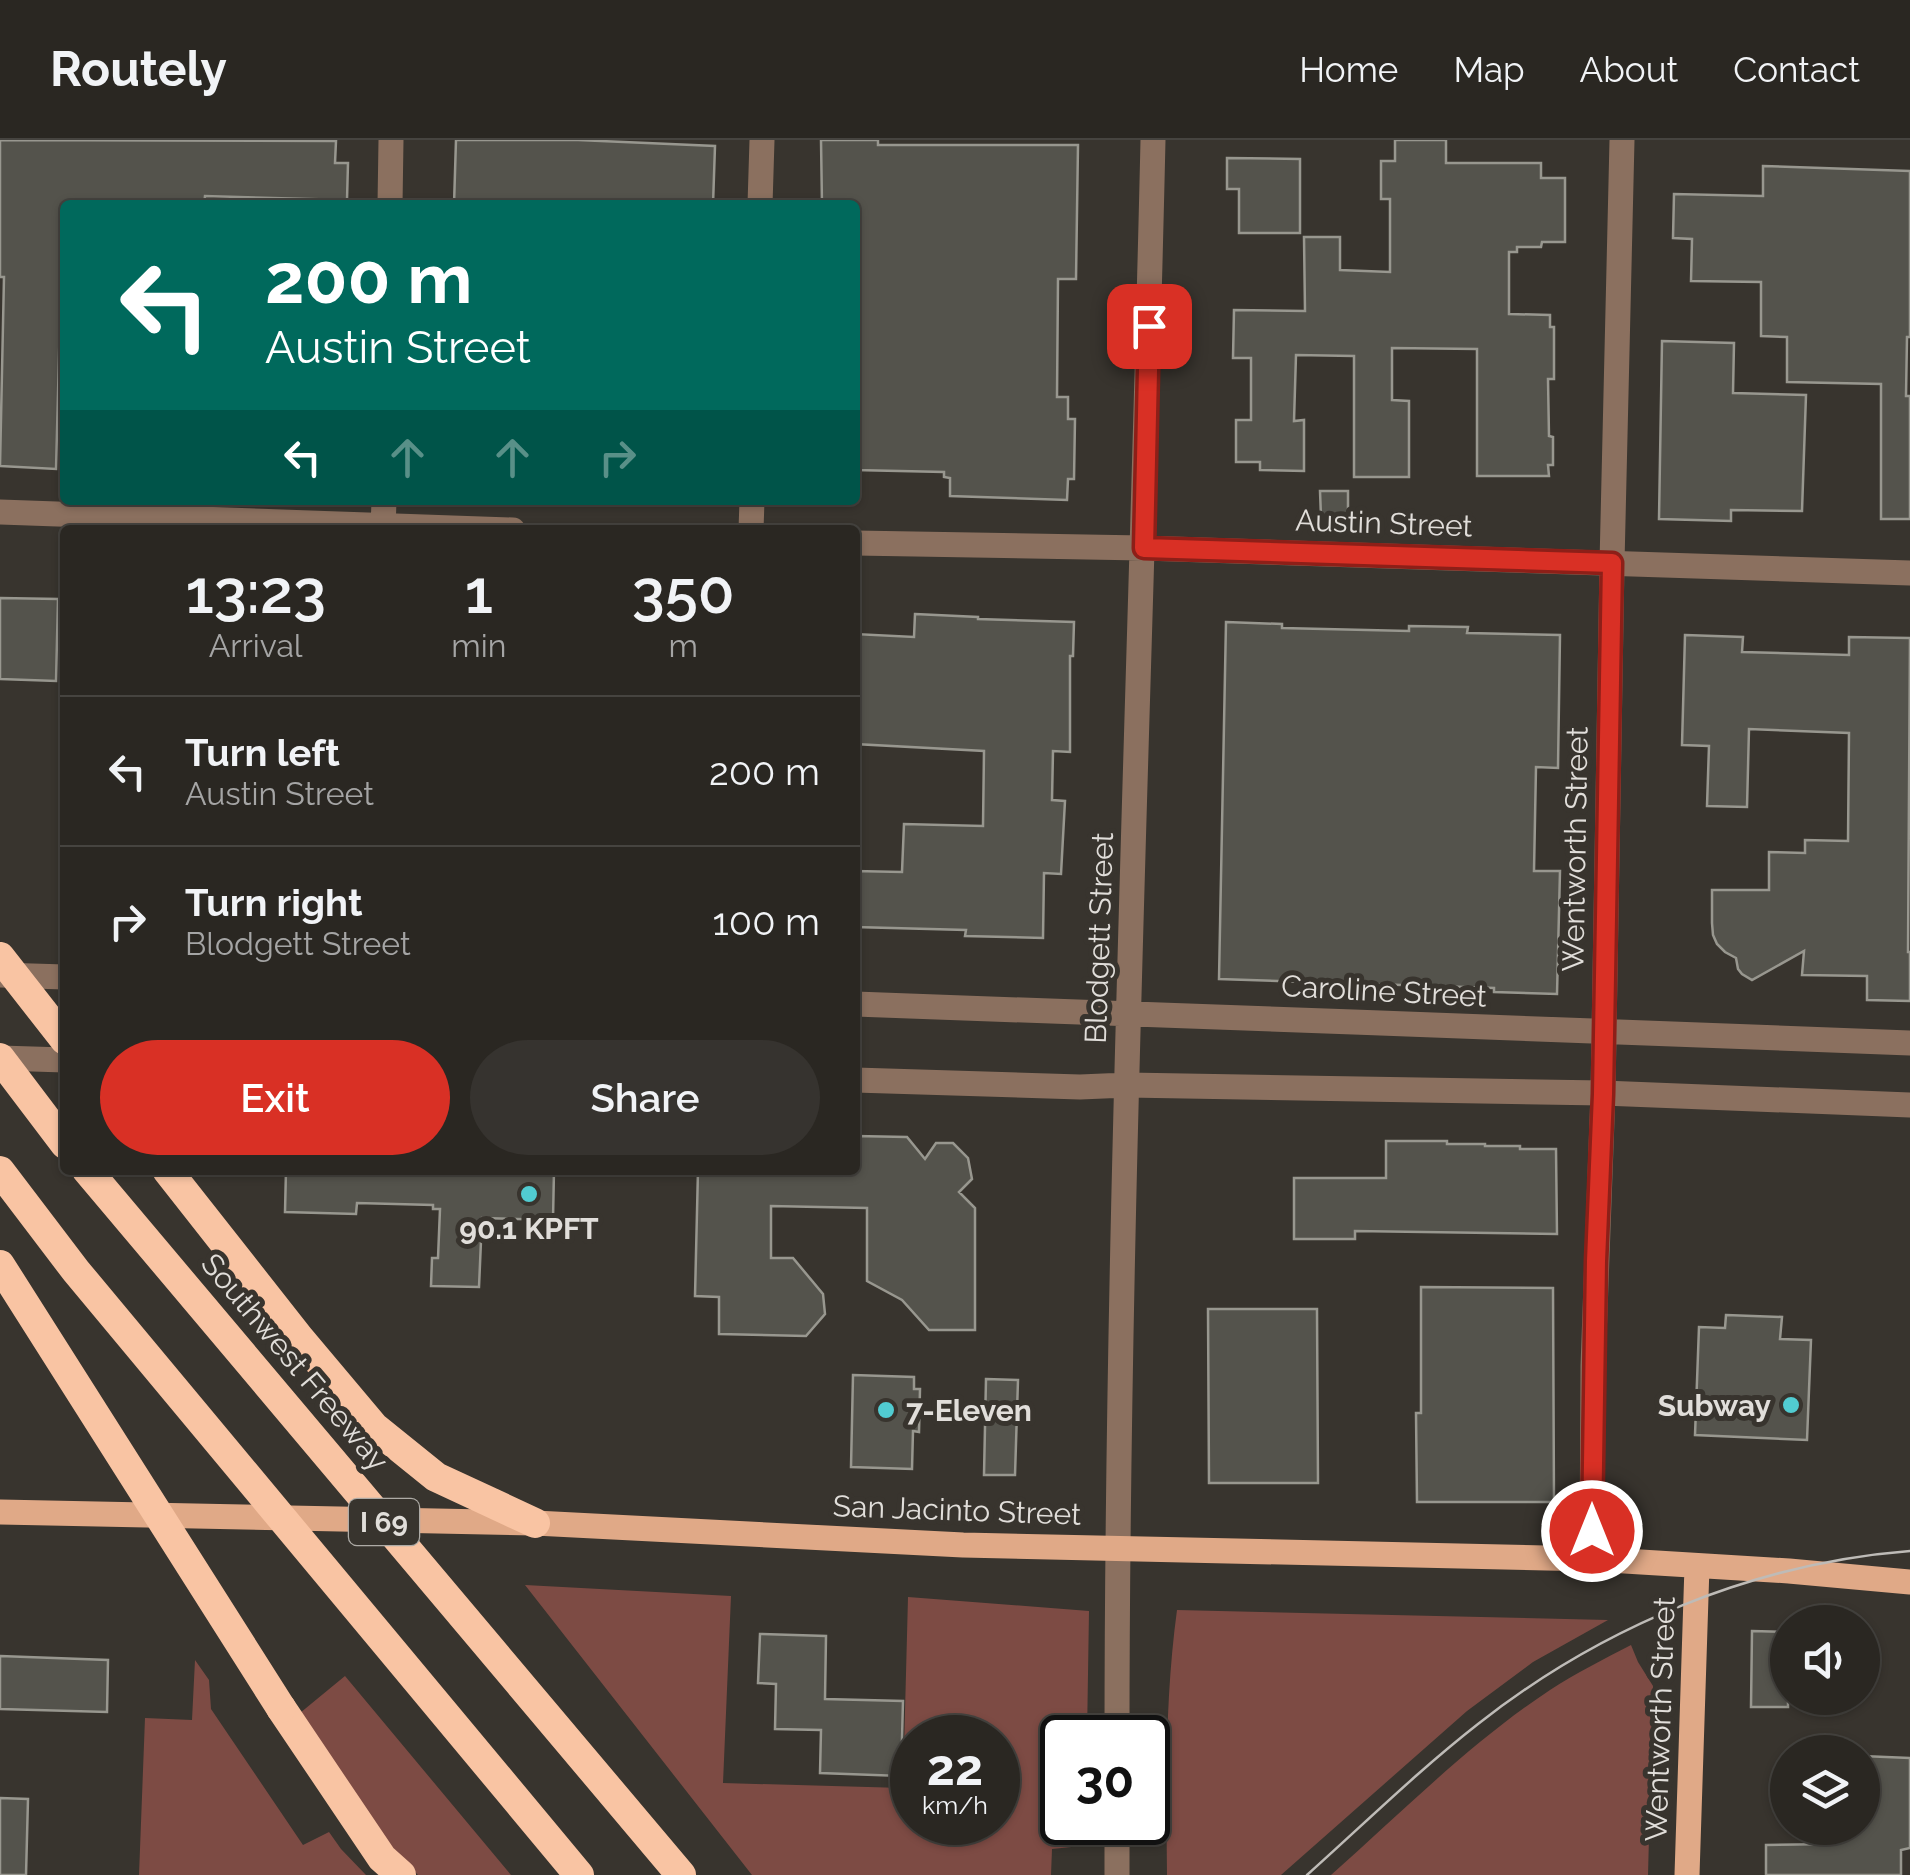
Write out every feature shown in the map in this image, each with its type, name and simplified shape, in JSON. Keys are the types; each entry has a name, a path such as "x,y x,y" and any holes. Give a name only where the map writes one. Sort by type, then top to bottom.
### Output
{"highway":[{"path":"0,957 60,1034"},
{"path":"0,1058 60,1137"},
{"name":"I 69","path":"0,1171 88,1286 579,1875"},
{"name":"Southwest Freeway","path":"91,1175 681,1875"},
{"path":"171,1175 374,1427 436,1477 535,1522"},
{"path":"0,1265 281,1708 382,1858 401,1875"}],"main road":[{"name":"San Jacinto Street","path":"0,1512 535,1522 963,1544 1592,1559 1910,1582"},
{"name":"Wentworth Street","path":"1687,1875 1697,1566"}],"street":[{"path":"390,200 391,140"},
{"path":"760,200 762,140"},
{"name":"Blodgett Street","path":"1117,1715 1124,1167 1153,140"},
{"name":"Wentworth Street","path":"1592,1559 1622,140"},
{"path":"0,512 383,518 459,525"},
{"name":"Austin Street","path":"860,542 1910,573"},
{"path":"0,975 60,977"},
{"name":"Caroline Street","path":"860,1004 1910,1043"},
{"path":"0,1058 60,1060"},
{"path":"860,1080 1603,1094 1910,1105"},
{"path":"1117,1845 1117,1875"}],"shaded area":[{"path":"525,1585 731,1596 723,1783 890,1788 890,1845 1020,1845 1020,1715 905,1715 908,1597 1089,1611 1087,1715 1040,1715 1040,1845 1083,1845 1052,1849 1051,1875 752,1875"},
{"path":"1177,1610 1608,1620 1533,1662 1467,1711 1281,1875 1167,1875 1168,1709"},
{"path":"1631,1645 1653,1686 1648,1875 1331,1875 1492,1732 1560,1684"},
{"path":"195,1660 209,1680 211,1709 303,1845 329,1832 366,1875 139,1875 145,1718 192,1720"},
{"path":"345,1676 511,1875 418,1875 384,1838 300,1713"}],"building":[{"path":"0,140 336,141 335,163 348,163 347,200 205,196 205,200 60,200 56,469 0,466 4,277 0,277"},
{"path":"456,140 715,146 713,200 454,200"},
{"path":"821,140 878,140 878,145 1078,145 1076,279 1058,279 1057,397 1068,397 1068,419 1075,419 1074,479 1068,479 1067,500 950,496 950,478 944,477 944,472 860,470 860,200 822,200"},
{"path":"1395,140 1446,140 1446,163 1541,163 1541,178 1565,178 1565,242 1542,242 1541,247 1517,247 1517,252 1509,252 1509,314 1550,315 1550,327 1554,327 1554,379 1548,379 1549,436 1553,437 1549,476 1477,476 1477,349 1392,348 1392,400 1409,401 1409,477 1354,477 1354,356 1296,355 1294,421 1304,420 1304,471 1260,470 1260,462 1236,462 1236,420 1251,420 1251,358 1233,358 1234,310 1305,311 1304,237 1340,237 1340,270 1390,272 1390,199 1381,199 1381,161 1395,161"},
{"path":"1227,158 1300,159 1300,233 1239,233 1239,189 1227,189"},
{"path":"1763,166 1910,171 1906,396 1910,396 1910,519 1881,519 1881,384 1787,382 1787,337 1761,336 1761,282 1691,281 1692,239 1673,238 1674,194 1763,196"},
{"path":"1662,341 1734,343 1733,393 1806,395 1802,511 1731,510 1731,521 1659,519"},
{"path":"1320,491 1348,491 1348,517 1321,517"},
{"path":"0,598 58,599 56,681 0,679"},
{"path":"915,614 1074,622 1070,752 1053,751 1052,800 1065,801 1061,874 1044,873 1043,938 965,936 966,930 860,927 860,871 902,872 904,824 983,826 984,751 860,744 860,634 914,637"},
{"path":"1226,622 1282,624 1282,628 1409,631 1409,626 1468,627 1467,633 1560,635 1558,768 1536,767 1534,871 1560,871 1557,994 1494,992 1494,988 1219,979"},
{"path":"1685,635 1743,637 1742,652 1849,655 1849,637 1910,638 1910,1001 1867,1000 1867,976 1802,975 1804,951 1752,980 1738,969 1736,958 1717,944 1713,935 1712,890 1769,890 1769,852 1805,853 1805,840 1848,841 1849,733 1749,729 1747,807 1707,806 1709,746 1682,745"},
{"path":"860,1136 907,1137 925,1159 936,1143 953,1143 968,1158 972,1179 959,1192 975,1208 975,1330 929,1330 902,1300 867,1281 867,1208 771,1206 771,1258 793,1258 823,1294 825,1314 806,1336 719,1334 719,1297 695,1296 698,1175 860,1175"},
{"path":"1386,1141 1556,1149 1557,1234 1355,1231 1355,1239 1294,1239 1294,1178 1386,1178"},
{"path":"286,1175 554,1175 553,1220 482,1218 479,1287 431,1286 432,1258 438,1258 440,1209 433,1209 433,1205 357,1203 356,1214 285,1212"},
{"path":"1421,1287 1553,1288 1554,1502 1417,1502"},
{"path":"1208,1309 1317,1309 1318,1483 1209,1483"},
{"path":"1726,1315 1782,1317 1780,1339 1811,1340 1807,1440 1695,1435 1699,1327 1725,1328"},
{"name":"7-Eleven","path":"853,1375 914,1377 914,1389 920,1389 919,1432 913,1431 912,1469 851,1467"},
{"path":"986,1379 1018,1380 1015,1475 984,1475"},
{"path":"1752,1631 1770,1632 1770,1707 1751,1707"},
{"path":"760,1634 826,1636 825,1699 903,1701 903,1715 890,1715 890,1776 820,1773 821,1730 775,1729 776,1684 758,1683"},
{"path":"0,1656 108,1660 107,1712 0,1709"},
{"path":"1880,1757 1910,1758 1910,1848 1901,1850 1901,1875 1766,1875 1766,1845 1880,1845"},
{"path":"0,1798 28,1799 26,1875 0,1875"}],"tram line":[{"path":"1307,1875 1478,1724 1575,1658 1628,1630 1737,1585 1794,1569 1910,1551"}],"place":[{"name":"90.1 KPFT","path":"529,1194"},
{"name":"Subway","path":"1791,1405"},
{"name":"7-Eleven","path":"886,1410"}],"route":[{"path":"1149,326 1144,548 1612,563 1592,1531"}]}
